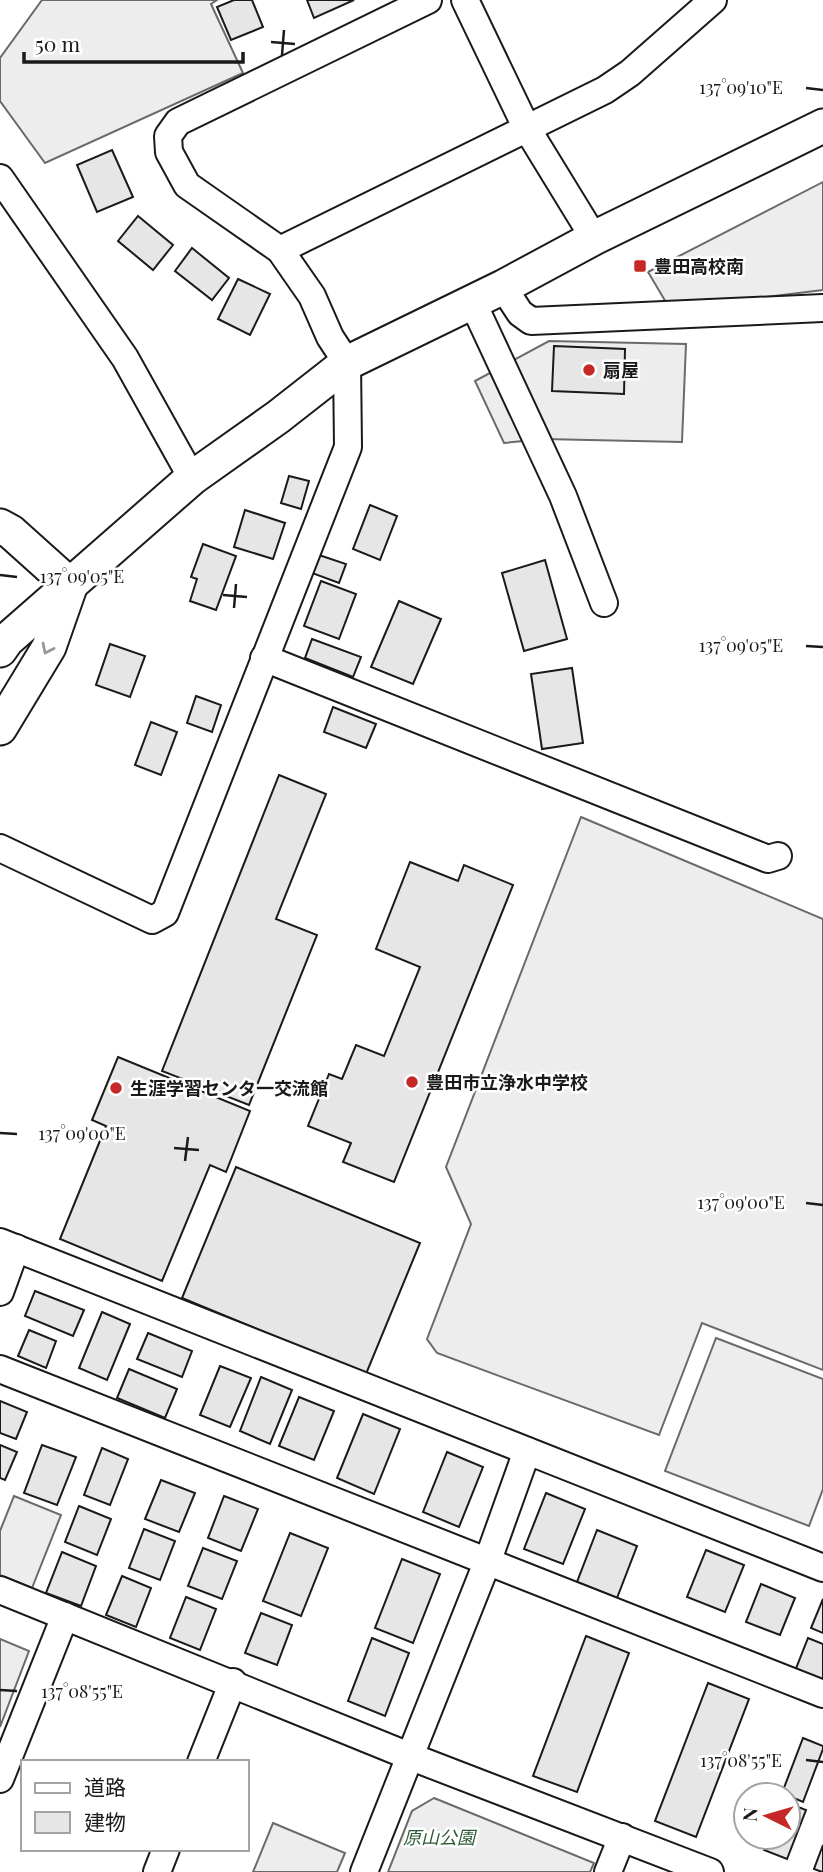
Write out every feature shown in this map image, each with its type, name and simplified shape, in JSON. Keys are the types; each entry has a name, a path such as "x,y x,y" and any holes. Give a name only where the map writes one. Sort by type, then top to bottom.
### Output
{"street":[{"path":"0,848 152,920 165,913 348,447 347,363 330,337 312,296 280,250 187,185 169,152 168,136 178,122 428,0"},
{"path":"465,0 526,127 594,238"},
{"path":"280,250 605,90 630,73 713,0"},
{"path":"0,650 7,640 192,478 278,417 347,363 823,126"},
{"path":"0,178 125,358 192,478"},
{"path":"503,287 520,313 531,321 823,308"},
{"path":"472,301 563,496 604,603"},
{"path":"0,526 70,584"},
{"path":"0,728 49,647 70,584"},
{"path":"264,658 768,859 778,856"},
{"path":"0,1292 8,1245 823,1568"},
{"path":"0,1369 823,1694"},
{"path":"364,1872 488,1560 527,1451"},
{"path":"0,1590 233,1682 410,1756 710,1872"},
{"path":"0,1779 65,1616"},
{"path":"202,1760 233,1682"},
{"path":"608,1872 622,1837"},
{"path":"157,1872 165,1851"}],"shaded area":[{"path":"42,0 217,0 211,4 243,73 45,163 0,101 0,58"},
{"path":"823,182 823,290 670,309 648,272"},
{"path":"549,341 686,344 682,442 543,439 504,443 475,381"},
{"path":"581,817 823,919 823,1370 702,1323 659,1435 437,1353 427,1339 471,1224 446,1167"},
{"path":"716,1338 823,1379 823,1489 809,1526 665,1471"},
{"path":"14,1496 61,1515 32,1588 0,1575 0,1531"},
{"path":"0,1639 29,1651 0,1727"},
{"name":"原山公園","path":"434,1798 594,1863 590,1872 388,1872 412,1811"},
{"path":"273,1823 345,1853 337,1872 253,1872"}],"building":[{"path":"234,0 252,0 263,27 231,40 217,7"},
{"path":"307,0 354,0 314,18"},
{"path":"112,150 133,197 97,212 77,165"},
{"path":"138,216 173,245 153,270 118,241"},
{"path":"192,248 229,278 212,300 175,271"},
{"path":"238,279 270,294 250,335 218,319"},
{"name":"扇屋","path":"554,346 625,349 624,394 552,391"},
{"path":"289,476 309,481 301,509 281,503"},
{"path":"370,505 397,516 380,560 353,549"},
{"path":"245,510 285,523 273,559 234,547"},
{"path":"203,544 236,556 216,610 190,601 197,579 191,577"},
{"path":"319,555 346,564 339,583 312,573"},
{"path":"545,560 567,639 524,651 502,573"},
{"path":"321,581 356,594 339,639 304,626"},
{"path":"399,601 441,619 413,684 371,667"},
{"path":"312,639 361,657 353,677 305,658"},
{"path":"110,644 145,656 130,697 96,685"},
{"path":"572,668 583,743 542,749 531,674"},
{"path":"196,696 221,705 212,732 187,723"},
{"path":"333,707 376,724 366,748 324,732"},
{"path":"151,722 177,732 161,775 135,765"},
{"path":"279,775 326,794 276,919 317,935 249,1105 162,1071"},
{"path":"410,862 458,881 464,865 513,885 394,1182 343,1162 351,1143 308,1126 329,1074 342,1079 356,1045 384,1056 420,967 376,949"},
{"path":"118,1057 250,1111 226,1172 210,1165 162,1281 60,1239 106,1126 92,1120"},
{"path":"236,1167 420,1243 366,1374 182,1298"},
{"path":"35,1291 84,1310 73,1336 25,1316"},
{"path":"102,1312 130,1324 107,1380 79,1368"},
{"path":"29,1330 56,1341 46,1368 18,1356"},
{"path":"148,1333 192,1351 182,1377 137,1359"},
{"path":"220,1366 251,1378 230,1427 200,1415"},
{"path":"129,1369 177,1389 165,1418 117,1398"},
{"path":"261,1377 292,1390 270,1444 240,1431"},
{"path":"299,1397 334,1411 314,1460 279,1446"},
{"path":"0,1401 27,1412 16,1439 0,1433"},
{"path":"363,1414 400,1429 374,1494 337,1478"},
{"path":"0,1445 17,1452 5,1480 0,1478"},
{"path":"42,1445 76,1457 57,1505 24,1493"},
{"path":"102,1448 128,1459 110,1505 84,1495"},
{"path":"447,1452 483,1467 459,1527 423,1512"},
{"path":"161,1480 195,1493 179,1532 145,1519"},
{"path":"546,1493 585,1509 563,1564 524,1549"},
{"path":"224,1496 258,1509 241,1551 208,1538"},
{"path":"79,1506 111,1519 97,1555 65,1542"},
{"path":"144,1529 175,1541 160,1580 129,1568"},
{"path":"597,1530 637,1546 617,1598 577,1582"},
{"path":"290,1533 328,1548 301,1616 263,1601"},
{"path":"203,1548 237,1561 222,1599 188,1586"},
{"path":"706,1550 744,1565 725,1612 687,1597"},
{"path":"62,1552 96,1566 81,1606 46,1593"},
{"path":"402,1559 440,1574 413,1643 375,1628"},
{"path":"122,1576 151,1588 136,1627 106,1615"},
{"path":"761,1584 795,1598 780,1635 746,1622"},
{"path":"186,1597 216,1609 200,1650 170,1638"},
{"path":"823,1599 823,1633 811,1628"},
{"path":"261,1613 292,1625 277,1665 245,1653"},
{"path":"586,1636 629,1653 577,1792 533,1776"},
{"path":"372,1638 409,1653 385,1716 348,1701"},
{"path":"808,1638 823,1644 823,1682 795,1671"},
{"path":"708,1683 749,1699 696,1837 655,1821"},
{"path":"803,1738 823,1746 803,1802 802,1781 787,1781"},
{"path":"823,1845 823,1872 822,1872 814,1869"},
{"path":"767,1851 790,1851 787,1859"}],"place":[{"name":"豊田高校南","path":"640,266"},
{"name":"扇屋","path":"589,370"},
{"name":"豊田市立浄水中学校","path":"412,1082"},
{"name":"生涯学習センタ一交流館","path":"116,1088"}]}
